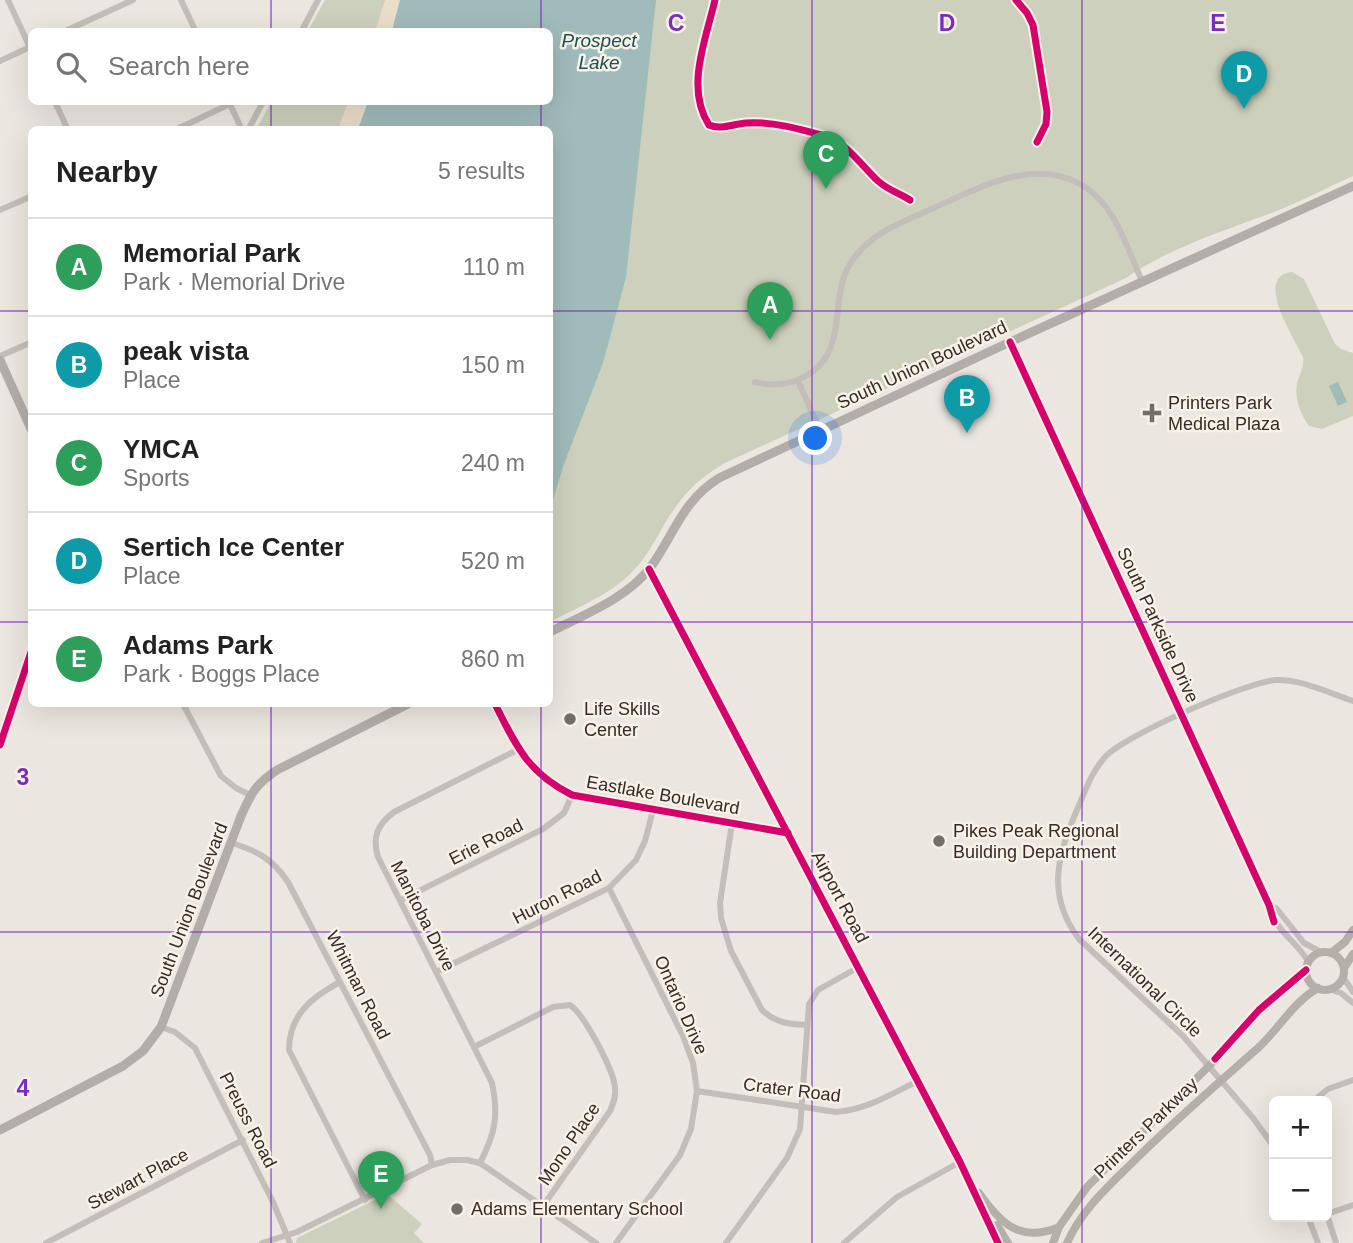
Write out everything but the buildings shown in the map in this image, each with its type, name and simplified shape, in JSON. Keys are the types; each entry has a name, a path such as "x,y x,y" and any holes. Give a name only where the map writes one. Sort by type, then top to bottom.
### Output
{"main road":[{"name":"South Union Boulevard","path":"553,630 612,600 649,569 686,506 710,484 820,430 1353,186"},
{"path":"0,358 28,422"},
{"name":"Airport Road","path":"649,569 960,1162 998,1243"},
{"path":"0,745 28,661"},
{"name":"South Union Boulevard","path":"0,1130 123,1066 143,1051 161,1027 250,795 258,783 277,770 402,707"},
{"path":"1331,953 1345,942 1353,930"},
{"path":"1307,965 1321,952 1331,953 1341,961 1343,973"},
{"path":"1318,988 1329,989 1337,984 1353,954"},
{"name":"Printers Parkway","path":"1053,1243 1059,1227 1087,1187 1210,1065 1259,1010 1307,965"},
{"name":"South Parkside Drive","path":"1307,965 1307,977 1318,988"},
{"name":"Printers Parkway","path":"1067,1243 1094,1201 1221,1079 1259,1047 1299,1000 1318,988"},
{"path":"969,1180 1011,1234 1023,1239 1042,1238 1059,1227"},
{"path":"987,1203 1009,1243"}],"street":[{"path":"8,0 28,42"},
{"path":"72,28 133,0"},
{"path":"181,0 194,28"},
{"path":"303,28 318,0"},
{"path":"0,61 28,49"},
{"path":"56,105 66,126"},
{"path":"183,126 226,105"},
{"path":"231,105 240,126"},
{"path":"250,126 261,105"},
{"path":"755,382 779,385 797,381 815,369 828,354 846,269 865,245 893,226 999,180 1025,175 1053,175 1074,181 1090,190 1110,211 1143,283"},
{"path":"0,210 28,198"},
{"name":"South Parkside Drive","path":"1010,342 1275,922 1282,934 1298,945 1307,965"},
{"path":"0,358 28,344"},
{"path":"797,381 820,430"},
{"name":"International Circle","path":"1269,1140 1210,1065 1162,1015 1081,942 1066,919 1059,892 1062,846 1093,773 1119,744 1242,688 1274,680 1300,683 1353,701"},
{"path":"185,707 221,776 250,795"},
{"name":"Eastlake Boulevard","path":"496,707 517,750 540,775 555,787 572,795 788,833"},
{"name":"Manitoba Drive","path":"480,1163 494,1130 496,1101 492,1083 378,857 374,843 382,822 394,812 517,750"},
{"name":"Erie Road","path":"401,900 543,829 564,813 572,795"},
{"name":"Huron Road","path":"436,972 609,888 636,860 645,841 653,810"},
{"path":"732,823 720,902 725,935 762,1010 784,1024 807,1025"},
{"name":"Whitman Road","path":"232,843 256,851 272,860 281,870 430,1155 432,1165"},
{"name":"Ontario Drive","path":"609,888 683,1036 693,1063 697,1091 691,1129 680,1155 616,1243"},
{"path":"1269,905 1277,909 1304,943 1321,952"},
{"path":"726,1243 795,1144 800,1129 809,1004 818,990 859,967"},
{"path":"1343,973 1353,992"},
{"path":"340,982 320,993 299,1014 292,1027 289,1050 365,1200"},
{"path":"1329,989 1341,993 1353,1003"},
{"name":"Mono Place","path":"474,1047 553,1007 570,1005 581,1014 613,1078 614,1100 610,1111 543,1206"},
{"name":"Preuss Road","path":"161,1027 186,1039 195,1048 243,1140 289,1239"},
{"path":"1319,1096 1328,1089 1353,1080"},
{"name":"Crater Road","path":"697,1091 836,1112 867,1106 918,1081"},
{"name":"Stewart Place","path":"46,1243 243,1140"},
{"path":"262,1243 289,1239 432,1165 450,1160 467,1160 480,1163 596,1243"},
{"path":"844,1243 897,1197 960,1162"},
{"path":"1332,1212 1353,1205"},
{"path":"1310,1222 1318,1243"},
{"path":"1329,1222 1336,1243"}],"green space":[{"path":"325,0 1353,0 1353,176 1288,206 1181,248 1126,278 725,463 685,495 632,572 593,600 553,620 553,126 258,126 269,105 553,105 553,28 310,28"},
{"path":"1292,272 1304,279 1335,344 1353,353 1353,416 1322,429 1309,426 1300,410 1296,392 1303,357 1285,323 1276,296 1276,284 1281,276"},
{"path":"387,1194 422,1224 414,1233 424,1243 296,1243 297,1238"}],"sand":[{"path":"385,0 400,0 393,28 376,28"},
{"path":"347,105 367,105 359,126 339,126"}],"water":[{"name":"Prospect Lake","path":"400,0 656,0 626,277 603,363 553,499 553,126 359,126 367,105 553,105 553,28 393,28"},
{"path":"1338,382 1347,402 1338,406 1329,386"}],"cycle path":[{"path":"715,0 698,79 702,111 709,125 723,127 765,123 825,136 840,143 882,184 910,200"},
{"path":"1016,0 1033,25 1047,112 1046,124 1037,142"},
{"path":"1010,342 1269,905 1274,922"},
{"path":"649,569 960,1162 998,1243"},
{"path":"0,745 28,661"},
{"path":"497,707 517,745 534,768 572,795 788,833"},
{"path":"1215,1059 1259,1010 1306,970"}],"place":[{"name":"Sertich Ice Center","path":"1244,109"},
{"name":"YMCA","path":"826,189"},
{"name":"Memorial Park","path":"770,340"},
{"name":"Printers Park Medical Plaza","path":"1152,413"},
{"name":"peak vista","path":"967,433"},
{"name":"Life Skills Center","path":"570,719"},
{"name":"Pikes Peak Regional Building Department","path":"939,841"},
{"name":"Adams Park","path":"381,1209"},
{"name":"Adams Elementary School","path":"457,1209"}]}
